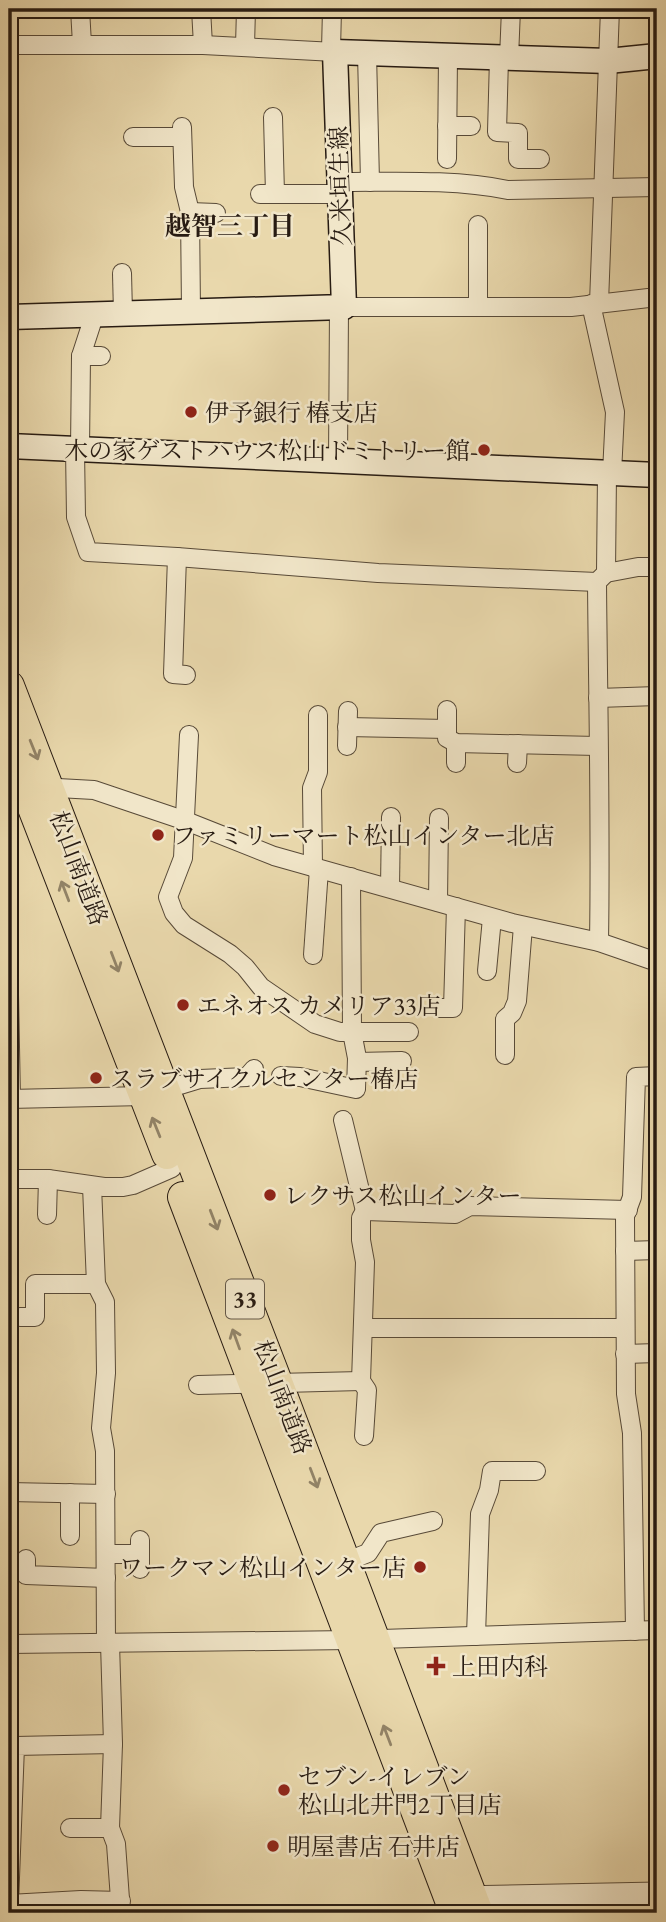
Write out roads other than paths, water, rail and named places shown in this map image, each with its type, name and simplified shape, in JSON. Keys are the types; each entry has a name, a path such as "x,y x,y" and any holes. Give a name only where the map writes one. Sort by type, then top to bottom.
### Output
{"highway":[{"name":"松山南道路","path":"9,686 27,786"},
{"name":"松山南道路","path":"9,746 154,1093 463,1906"},
{"name":"松山南道路","path":"154,1093 172,1168 345,1562 363,1640"}],"main road":[{"path":"333,51 608,61 657,56"},
{"name":"久米垣生線","path":"333,51 340,188 342,307"},
{"path":"9,317 342,307"},
{"path":"9,446 657,475"}],"street":[{"path":"80,9 82,44"},
{"path":"201,9 203,45"},
{"path":"245,47 246,9"},
{"path":"9,45 203,45 333,51 332,9"},
{"path":"511,9 497,132 518,133 518,159 540,159"},
{"path":"599,942 601,844 597,746 601,577 615,412 595,304 604,190 610,9"},
{"path":"367,53 370,182"},
{"path":"447,159 448,56"},
{"path":"273,117 268,194 340,188 370,182 508,190 657,187"},
{"path":"447,125 471,126"},
{"path":"133,137 182,132 184,187 190,212 191,311"},
{"path":"190,212 216,212"},
{"path":"478,225 478,307"},
{"path":"122,273 123,313"},
{"path":"338,461 342,307 571,307 657,297"},
{"path":"96,313 81,356 77,449 76,517 88,552 378,573 601,577 638,567 657,567"},
{"path":"81,356 101,356"},
{"path":"177,557 173,674 186,675"},
{"path":"598,698 657,696"},
{"path":"447,710 456,763"},
{"path":"313,955 316,868 312,788 318,772 318,715"},
{"path":"347,746 347,719 518,744 597,746"},
{"path":"189,735 183,858 168,897 174,913 184,925 230,954 261,987 315,1024 340,1032 409,1032"},
{"path":"517,763 518,744"},
{"path":"27,786 94,790 186,821 274,856 492,918 599,942 657,962"},
{"path":"390,888 391,817"},
{"path":"438,902 439,818"},
{"path":"281,1076 300,1077 356,1089 357,1062 352,1032 351,877"},
{"path":"439,1008 453,1008 456,907"},
{"path":"487,971 492,918"},
{"path":"505,1055 498,1018 512,1013 517,1002 523,926"},
{"path":"9,995 10,1099 154,1093 200,1079 247,1077 254,1069"},
{"path":"357,1062 402,1061"},
{"path":"635,1631 632,1433 626,1394 625,1251 628,1210 632,1197 636,1077 657,1076"},
{"path":"343,1120 365,1211 361,1217 365,1262 361,1381 367,1390 364,1436"},
{"path":"9,1178 48,1179 92,1185 134,1185 172,1168"},
{"path":"47,1215 48,1179"},
{"path":"92,1185 96,1284 105,1302 106,1373 101,1428 105,1451 106,1578 113,1744 110,1828 116,1844 121,1907 81,1900 17,1906 15,1745 113,1744"},
{"path":"365,1211 455,1214 470,1206 628,1210"},
{"path":"625,1251 657,1251"},
{"path":"20,1317 34,1317 35,1284 96,1284"},
{"path":"363,1328 625,1328"},
{"path":"625,1354 657,1353"},
{"path":"198,1385 361,1381"},
{"path":"476,1636 480,1514 489,1490 492,1471 536,1471"},
{"path":"9,1492 106,1494"},
{"path":"70,1493 70,1536"},
{"path":"345,1562 368,1553 381,1533 432,1521"},
{"path":"106,1554 140,1554"},
{"path":"26,1559 26,1575 106,1578"},
{"path":"9,1644 363,1640 657,1630"},
{"path":"70,1828 110,1828"},
{"path":"463,1906 657,1894"}],"place":[{"name":"伊予銀行 椿支店","path":"191,412"},
{"name":"木の家ゲストハウス松山ドミトリー館","path":"484,450"},
{"name":"ファミリーマート松山インター北店","path":"158,835"},
{"name":"エネオス カメリア33店","path":"183,1005"},
{"name":"スラブサイクルセンター椿店","path":"96,1078"},
{"name":"レクサス松山インター","path":"270,1195"},
{"name":"ワークマン松山インター店","path":"420,1567"},
{"name":"上田内科","path":"436,1666"},
{"name":"セブン-イレブン 松山北井門2丁目店","path":"284,1790"},
{"name":"明屋書店 石井店","path":"273,1846"}],"district":[{"name":"越智三丁目","path":"230,226"}]}
